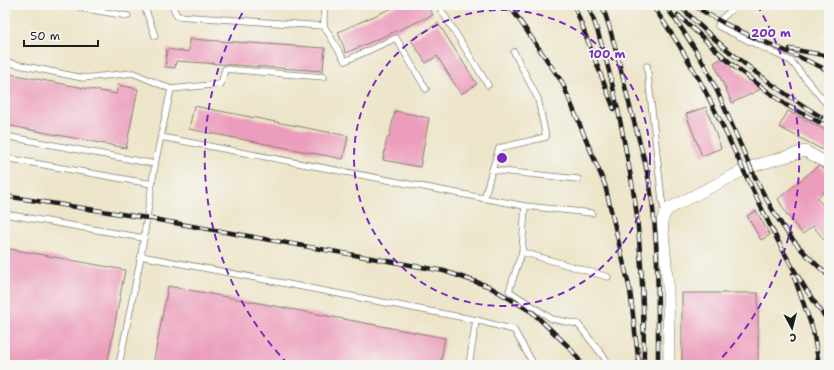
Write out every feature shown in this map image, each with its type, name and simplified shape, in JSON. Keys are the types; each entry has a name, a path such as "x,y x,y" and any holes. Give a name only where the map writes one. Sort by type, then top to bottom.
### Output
{"street":[{"path":"669,365 668,287 662,221 665,213 670,208 757,164 805,151 829,164"}],"lane":[{"path":"80,5 81,8 128,16"},
{"path":"144,5 156,36"},
{"path":"172,5 177,16 324,26"},
{"path":"324,5 324,26 345,61 396,38 426,89"},
{"path":"438,5 488,85"},
{"path":"737,5 719,21 718,26 791,61 829,107"},
{"path":"484,199 498,148 546,137 538,99 514,52"},
{"path":"5,62 84,78 133,73 171,89 221,84 225,69 324,77"},
{"path":"647,66 662,200 665,213"},
{"path":"119,365 141,256 155,164 162,137 171,89"},
{"path":"5,136 155,164"},
{"path":"162,137 484,199 525,206 592,213"},
{"path":"5,158 152,184"},
{"path":"492,170 578,179"},
{"path":"525,206 522,252 509,291 552,319 578,324 607,361"},
{"path":"5,214 144,238"},
{"path":"522,252 608,277"},
{"path":"141,256 476,320 514,330 534,365"},
{"path":"469,365 476,320"}],"building":[{"path":"399,5 427,5 433,15 346,53 338,32"},
{"path":"438,23 477,84 461,94 437,56 426,63 411,40"},
{"path":"189,39 325,48 323,71 176,61 175,68 165,67 167,49 189,52"},
{"path":"722,58 761,89 732,103 714,63"},
{"path":"5,73 116,94 118,85 138,89 126,148 5,125"},
{"path":"194,106 348,136 343,159 189,129"},
{"path":"706,107 721,148 702,156 686,114"},
{"path":"395,111 429,118 420,167 383,160 387,138 389,138"},
{"path":"788,111 829,132 829,153 779,127"},
{"path":"818,166 825,170 829,175 829,187 817,198 829,213 829,246 813,226 803,234 787,215 778,199"},
{"path":"756,211 770,235 761,240 747,216"},
{"path":"5,248 125,270 107,365 5,365"},
{"path":"168,286 445,338 440,365 153,365"},
{"path":"682,293 758,293 758,365 682,365"}],"railway":[{"path":"509,5 562,82 605,185 630,290 639,365"},
{"path":"574,5 614,109"},
{"path":"588,5 604,51 612,83 634,195 641,272 644,365"},
{"path":"602,5 616,50 649,180 654,214 657,257 658,365"},
{"path":"652,5 678,44 702,85 776,237 792,266 809,295 829,322"},
{"path":"665,5 693,46 708,72 751,169 771,207 792,239 829,276"},
{"path":"679,5 712,37 747,66 821,117"},
{"path":"693,5 726,24 829,71"},
{"path":"678,15 736,68 786,105 829,127"},
{"path":"790,49 829,56"},
{"path":"5,196 147,218 444,271 488,286 532,312 570,348 583,365"},
{"path":"793,274 813,330 819,365"}]}
